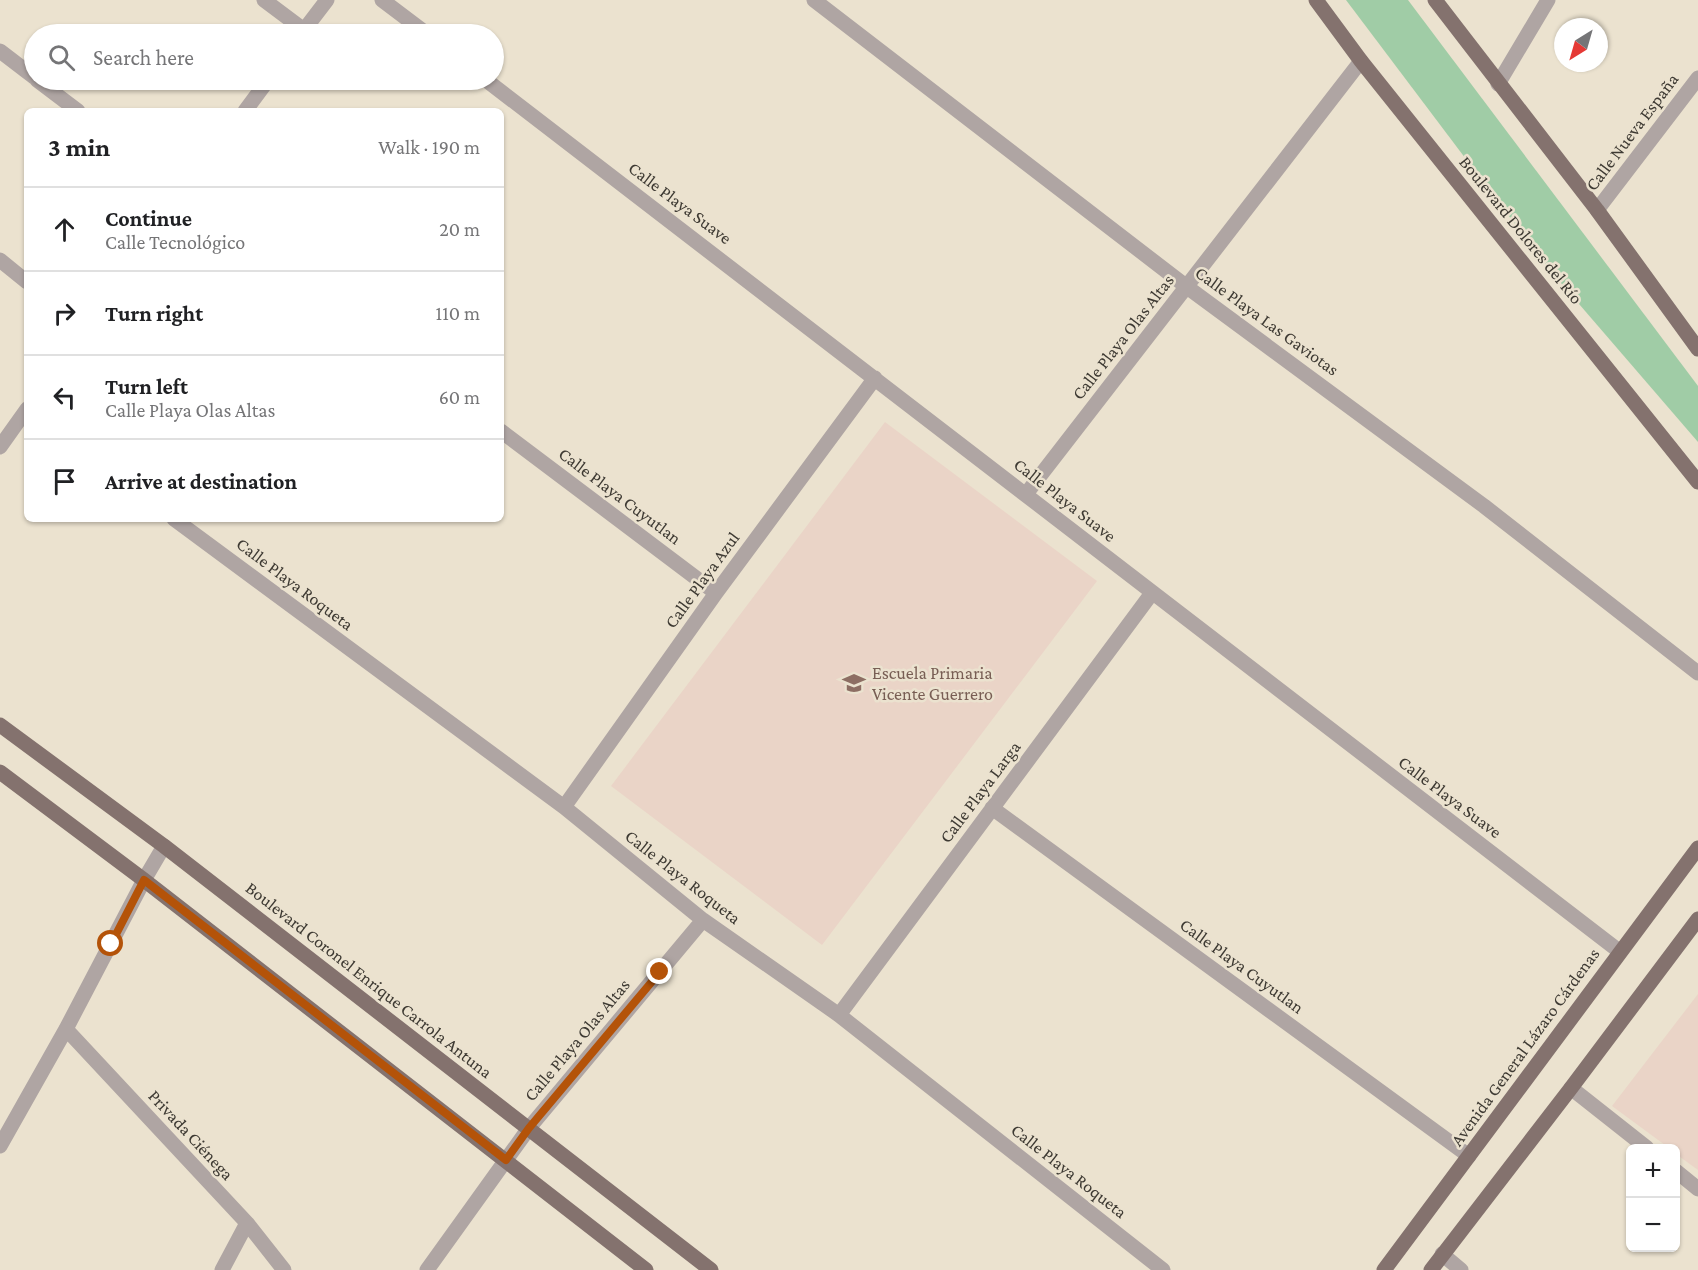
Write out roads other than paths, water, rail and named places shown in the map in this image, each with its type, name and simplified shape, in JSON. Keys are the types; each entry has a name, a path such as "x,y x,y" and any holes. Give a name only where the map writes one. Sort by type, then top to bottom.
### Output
{"main road":[{"name":"Boulevard Dolores del Río","path":"1316,0 1361,61 1698,482"},
{"path":"1435,0 1597,210 1698,349"},
{"name":"Boulevard Coronel Enrique Carrola Antuna","path":"0,725 164,846 711,1270"},
{"path":"0,772 144,880 646,1270"},
{"name":"Avenida General Lázaro Cárdenas","path":"1384,1270 1619,951 1698,848"},
{"path":"1431,1270 1698,919"}],"street":[{"path":"264,0 293,24"},
{"path":"309,24 327,0"},
{"path":"382,0 414,24"},
{"name":"Calle Playa Las Gaviotas","path":"814,0 1187,287 1484,506 1698,673"},
{"path":"1498,84 1548,0"},
{"path":"0,51 24,69"},
{"name":"Calle Playa Olas Altas","path":"1026,494 1361,61"},
{"name":"Calle Nueva España","path":"1597,210 1698,78"},
{"path":"51,90 74,108"},
{"path":"247,108 261,90"},
{"name":"Calle Playa Suave","path":"499,90 1619,951"},
{"path":"0,260 24,280"},
{"name":"Calle Playa Azul","path":"564,807 716,593 875,378"},
{"path":"0,447 24,414"},
{"name":"Calle Playa Cuyutlan","path":"504,433 716,593"},
{"name":"Calle Playa Roqueta","path":"178,522 564,807 703,920 839,1015 1163,1270"},
{"name":"Calle Playa Larga","path":"839,1015 1152,593"},
{"name":"Calle Playa Cuyutlan","path":"992,808 1469,1156"},
{"path":"0,1146 164,846"},
{"name":"Calle Playa Olas Altas","path":"426,1270 529,1128 703,920"},
{"name":"Privada Ciénega","path":"66,1029 247,1223 284,1270"},
{"path":"1571,1088 1641,1144"},
{"path":"1680,1174 1698,1189"},
{"path":"222,1270 247,1223"},
{"path":"1442,1254 1461,1270"}],"place":[{"name":"Escuela Primaria Vicente Guerrero","path":"854,683"}]}
